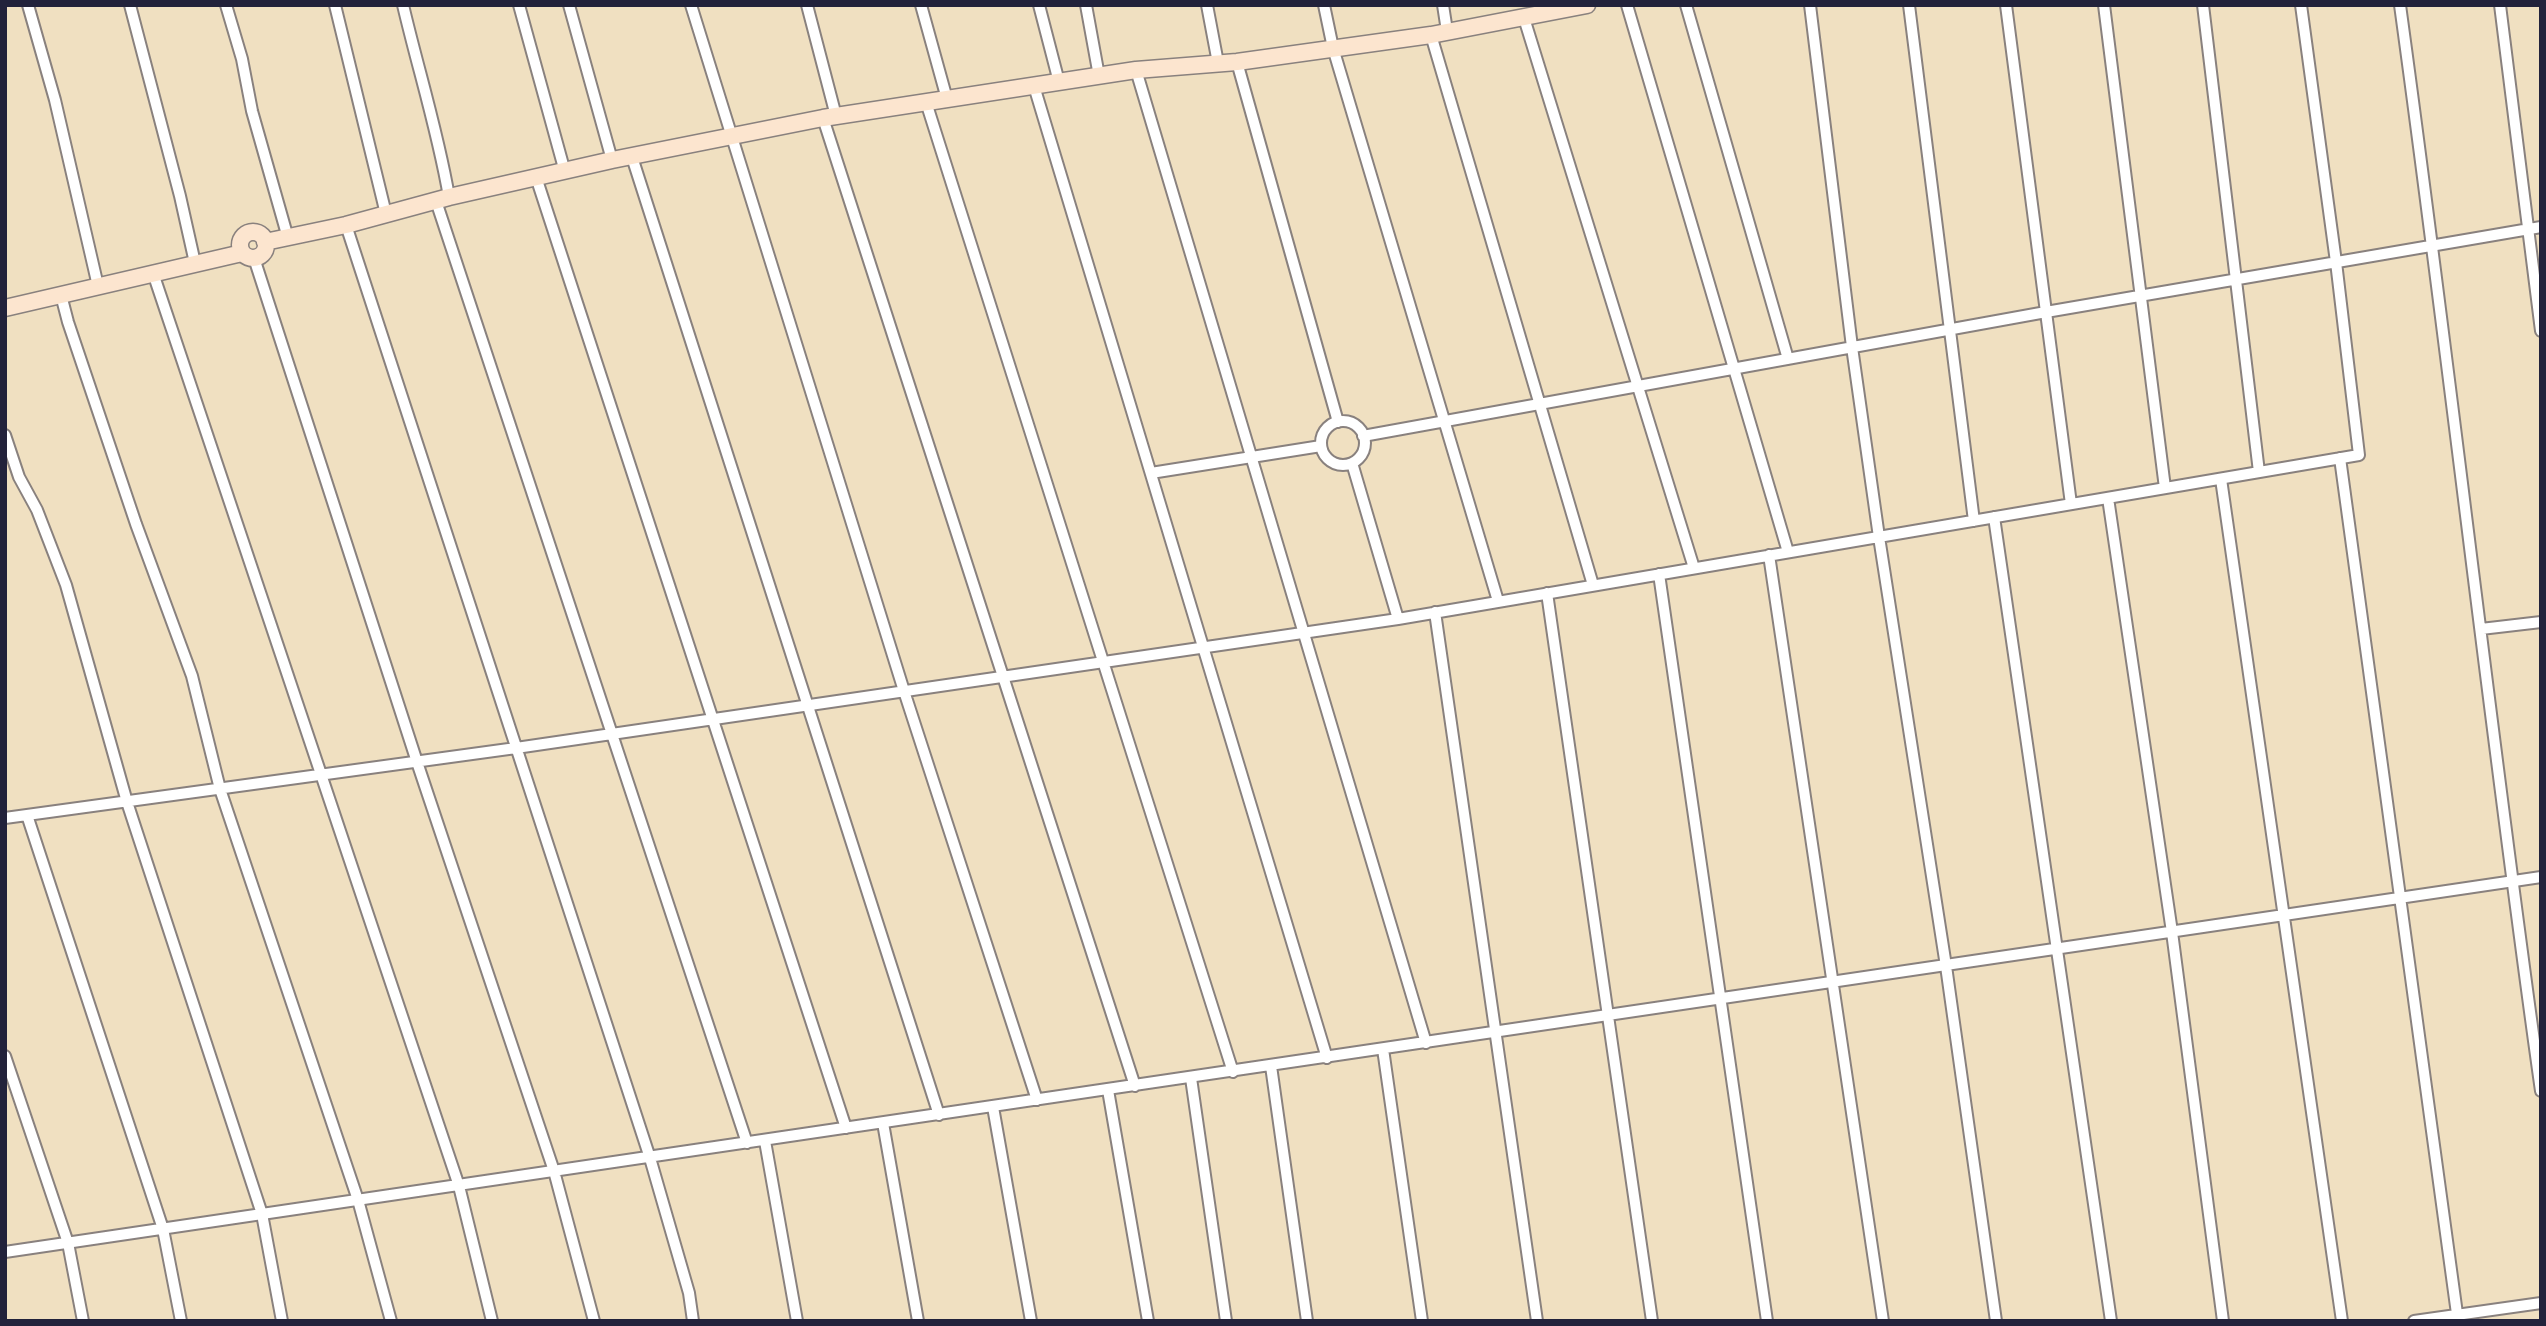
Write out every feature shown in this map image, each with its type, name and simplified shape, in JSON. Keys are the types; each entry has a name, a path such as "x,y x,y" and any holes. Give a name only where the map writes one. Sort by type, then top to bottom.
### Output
{"main road":[{"path":"5,308 195,263 262,254 265,242 346,225 536,177 829,117 1136,70 1237,62 1439,33 1587,5"}],"street":[{"path":"28,5 55,100 99,286"},
{"path":"130,5 195,263"},
{"path":"226,5 242,59 252,111 288,238"},
{"path":"335,5 386,214"},
{"path":"403,5 440,146 442,199 612,734 747,1143"},
{"path":"519,5 565,172"},
{"path":"569,5 612,160"},
{"path":"691,5 904,691 1037,1100"},
{"path":"807,5 829,117 1003,677 1135,1086"},
{"path":"921,5 947,99"},
{"path":"1039,5 1059,82"},
{"path":"1086,5 1099,76"},
{"path":"1207,5 1218,63"},
{"path":"1324,5 1333,47 1498,601"},
{"path":"1443,5 1439,33 1539,404 1593,585"},
{"path":"1627,5 1788,552"},
{"path":"1686,5 1788,359"},
{"path":"1810,5 1852,347 1946,966 1996,1321"},
{"path":"1909,5 1974,521"},
{"path":"2006,5 2071,504"},
{"path":"2104,5 2165,488"},
{"path":"2203,5 2259,472"},
{"path":"5,818 516,748 1398,618 2359,455 2301,5"},
{"path":"2400,5 2433,246 2511,881 2541,1091"},
{"path":"2501,5 2541,331"},
{"path":"1524,18 1694,568"},
{"path":"1237,62 1338,422"},
{"path":"1136,70 1426,1043"},
{"path":"1034,86 1327,1058"},
{"path":"926,103 1233,1072"},
{"path":"632,157 939,1115"},
{"path":"536,177 846,1128"},
{"path":"346,225 650,1157 689,1293 693,1321"},
{"path":"1363,436 1949,329 2541,227"},
{"path":"248,256 554,1171 594,1321"},
{"path":"153,273 459,1186 492,1321"},
{"path":"61,295 132,511 192,676 220,789 358,1200 391,1321"},
{"path":"1338,422 1353,424 1363,436 1363,452 1352,463 1336,464 1324,454 1321,446 1325,430 1338,422"},
{"path":"5,435 19,477 37,510 66,585 127,802 262,1214 282,1321"},
{"path":"1151,473 1321,446"},
{"path":"2340,458 2458,1319"},
{"path":"1352,463 1398,618"},
{"path":"2221,479 2343,1321"},
{"path":"2108,498 2172,932 2223,1321"},
{"path":"1994,517 2111,1321"},
{"path":"1769,555 1883,1321"},
{"path":"1658,574 1768,1321"},
{"path":"1547,593 1652,1321"},
{"path":"1435,612 1537,1321"},
{"path":"2481,629 2541,622"},
{"path":"27,815 163,1229 181,1321"},
{"path":"5,1252 2541,877"},
{"path":"1383,1049 1422,1321"},
{"path":"5,1056 68,1243 83,1321"},
{"path":"1271,1066 1307,1321"},
{"path":"1191,1078 1226,1321"},
{"path":"1108,1090 1148,1321"},
{"path":"993,1107 1031,1321"},
{"path":"883,1123 918,1321"},
{"path":"765,1140 797,1321"},
{"path":"2414,1321 2458,1319 2541,1303"}]}
